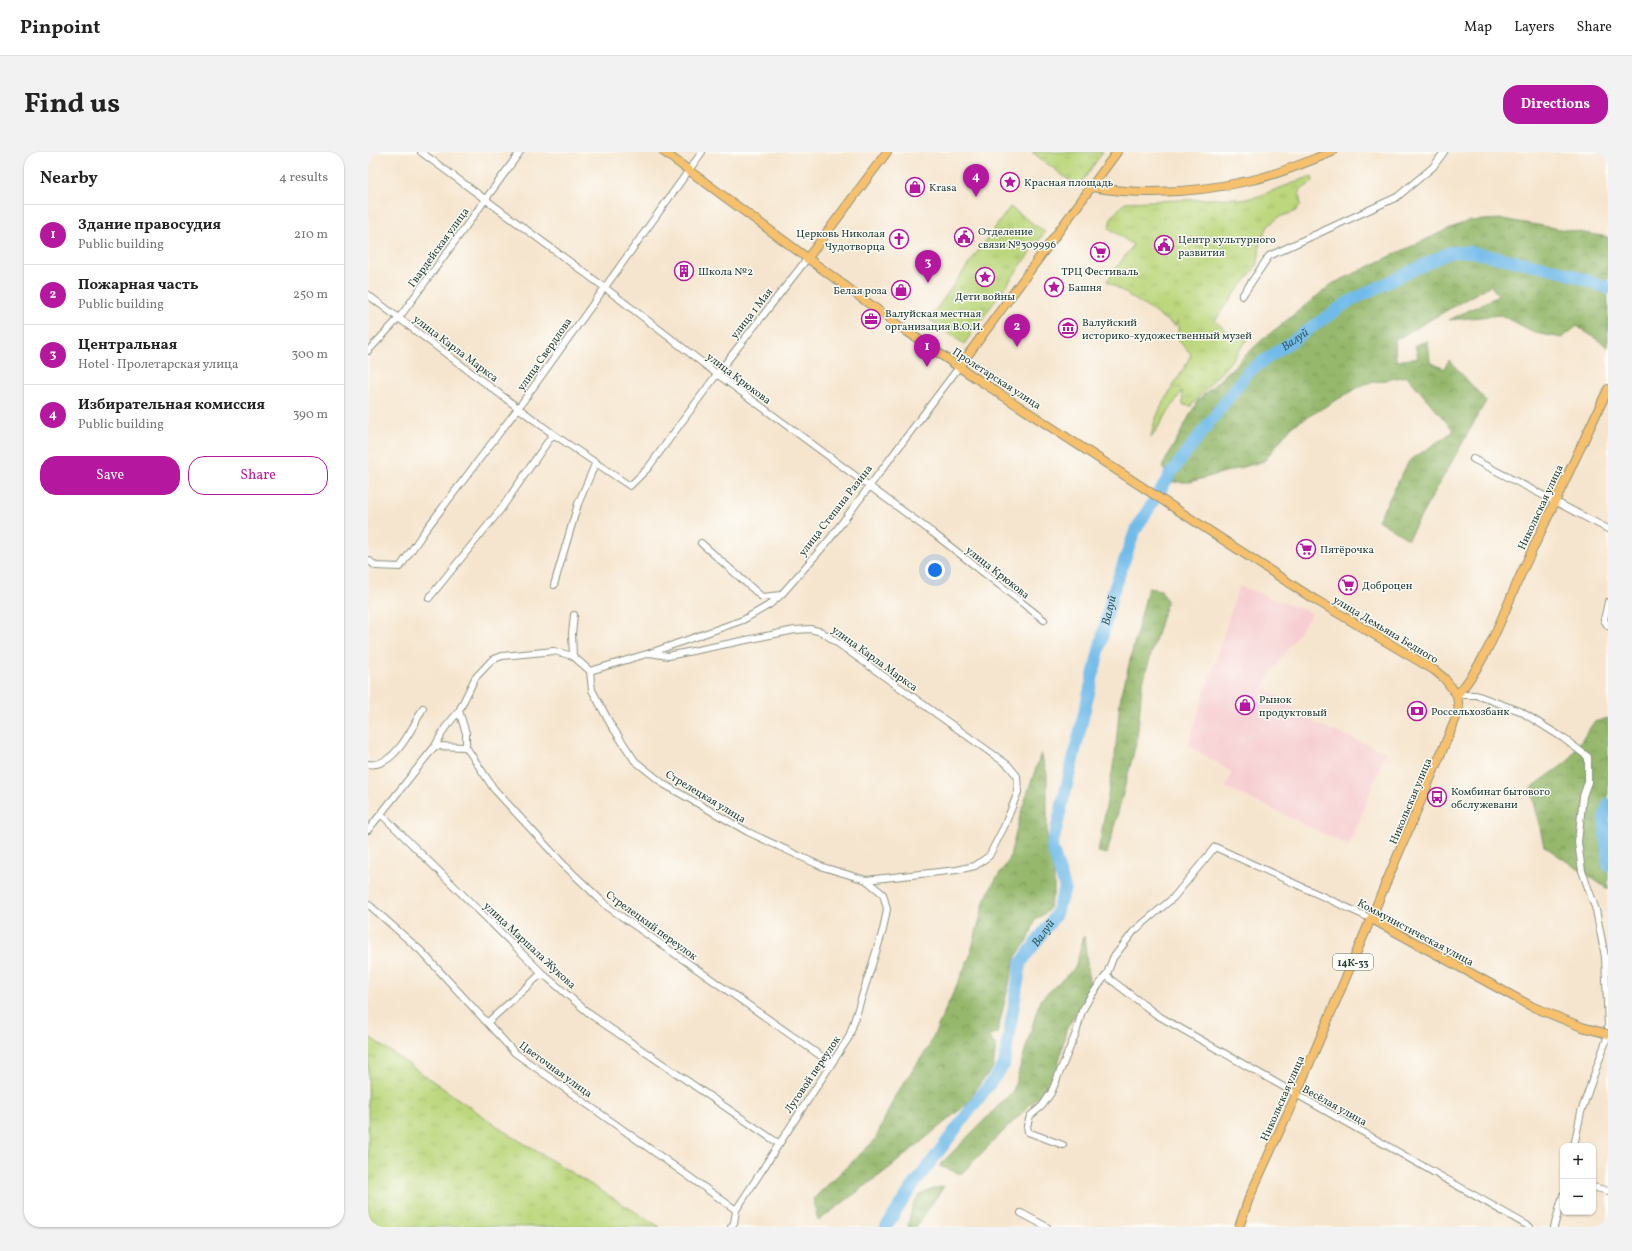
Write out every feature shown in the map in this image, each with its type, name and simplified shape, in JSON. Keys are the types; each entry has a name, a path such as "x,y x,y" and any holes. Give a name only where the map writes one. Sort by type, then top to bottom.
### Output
{"main road":[{"name":"Пролетарская улица","path":"664,152 806,259 902,328 959,367 1194,520"},
{"name":"улица 1 Мая","path":"806,259 887,152"},
{"name":"улица Степана Разина","path":"959,367 1117,152"},
{"path":"1092,187 1133,192 1217,187 1253,180 1290,169 1332,152"},
{"name":"Никольская улица","path":"1239,1227 1249,1198 1296,1095 1372,919 1459,711 1457,695 1473,676 1495,636 1555,501 1608,389"},
{"name":"улица Демьяна Бедного","path":"1194,520 1309,596 1434,670 1444,678 1457,695"},
{"name":"Коммунистическая улица","path":"1372,919 1531,1006 1582,1027 1608,1035"}],"street":[{"name":"улица Крюкова","path":"421,152 604,287 717,374 933,533 1044,620"},
{"name":"Гвардейская улица","path":"368,351 399,318 520,152"},
{"name":"улица Свердлова","path":"368,560 376,566 400,567 424,532 519,407 702,152"},
{"path":"1242,296 1256,272 1269,256 1372,210 1397,197 1433,167 1444,152"},
{"name":"улица 1 Мая","path":"630,486 648,468 717,374 806,259"},
{"name":"улица Карла Маркса","path":"368,295 553,434 630,486"},
{"name":"улица Степана Разина","path":"590,671 650,654 743,620 769,605 780,595 828,540 959,367"},
{"path":"429,598 501,509 553,434"},
{"path":"1473,459 1608,529"},
{"path":"554,585 578,504 596,462"},
{"path":"701,543 762,597 780,595"},
{"path":"1608,602 1604,620 1608,626"},
{"path":"573,656 572,634 574,614"},
{"name":"улица Карла Маркса","path":"650,654 668,656 795,630 810,629 822,632 1008,765 1017,776 1018,792 1004,827 989,856 975,866 957,870 866,880"},
{"path":"368,830 435,746 445,728 459,711 475,678 492,660 502,656 554,651 573,656 590,671"},
{"name":"Стрелецкая улица","path":"590,671 592,690 611,725 635,761 665,785 748,832 824,867 866,880"},
{"path":"1457,695 1476,695 1520,711 1563,738 1588,757 1588,782 1583,796 1578,837 1582,871 1596,910 1605,957 1608,1026"},
{"path":"368,764 380,764 387,761 406,739 423,708"},
{"name":"Стрелецкий переулок","path":"459,711 466,733 466,747 494,789 564,865 608,907 831,1063"},
{"path":"435,746 466,747"},
{"name":"улица Маршала Жукова","path":"381,814 542,973 591,1015 778,1143"},
{"name":"Коммунистическая улица","path":"1107,974 1113,958 1134,931 1173,898 1215,847 1372,919"},
{"name":"Луговой переулок","path":"731,1227 734,1223 736,1210 778,1143 849,1037 883,930 887,909 883,894 866,880"},
{"name":"Цветочная улица","path":"368,904 421,951 515,1053 736,1210"},
{"path":"488,1022 542,973"},
{"path":"1063,1145 1028,1132 1027,1126 1030,1116 1042,1106 1051,1093 1076,1032 1082,1011 1090,997 1107,974"},
{"name":"Весёлая улица","path":"1107,974 1156,1015 1530,1227"},
{"path":"1575,1143 1581,1112 1608,1035"},
{"path":"1596,1188 1608,1191"},
{"path":"1554,1227 1560,1206"},
{"path":"1021,1213 1047,1227"}],"shaded area":[{"name":"Рынок продуктовый","path":"1239,586 1312,613 1263,686 1316,724 1386,752 1349,846 1226,787 1232,772 1188,745"}],"green space":[{"path":"1032,152 1103,152 1078,187"},
{"path":"1312,176 1313,182 1299,191 1301,206 1294,212 1279,217 1268,226 1260,243 1258,264 1215,321 1232,335 1247,339 1234,357 1191,406 1183,405 1182,391 1151,438 1157,415 1191,354 1178,340 1178,320 1175,326 1107,281 1133,245 1109,228 1111,218 1125,202 1237,198 1236,201 1256,197"},
{"path":"1010,207 1045,232 964,344 929,319"},
{"path":"1501,219 1608,237 1608,347 1577,326 1562,338 1536,333 1501,315 1449,320 1498,296 1491,285 1395,340 1396,361 1418,358 1415,345 1428,341 1430,362 1444,369 1449,360 1486,401 1408,539 1378,520 1409,461 1454,431 1407,376 1364,384 1292,426 1264,461 1190,482 1172,482 1162,467 1198,400 1262,340 1332,284 1448,229 1469,221"},
{"path":"1148,588 1161,590 1167,601 1142,685 1137,740 1107,854 1098,852 1115,756 1120,701"},
{"path":"1608,718 1608,889 1544,846 1531,788 1567,762 1594,722"},
{"path":"1041,753 1047,774 1047,841 1054,875 1054,892 1048,911 1035,920 1029,938 1016,956 997,1033 988,1036 996,1046 993,1068 981,1082 968,1103 888,1169 818,1221 813,1199 875,1140 895,1096 928,1048 970,956 985,899 1009,860 1021,812"},
{"path":"1084,936 1090,989 1066,1030 1055,1080 961,1174 939,1166 1013,1091 1040,1000 1075,968"},
{"path":"368,1036 510,1135 660,1227 368,1227"},
{"path":"944,1186 916,1227 908,1227 912,1209 917,1199 926,1192"}],"waterway":[{"name":"Валуй","path":"886,1227 910,1190 1004,1065 1021,963 1055,916 1065,888 1052,847 1113,592 1135,531 1171,473 1248,372 1348,302 1450,252 1471,252 1554,269 1608,288"},
{"name":"Валуй","path":"1608,804 1604,818 1608,865"}],"place":[{"name":"Красная площадь","path":"1010,182"},
{"name":"Krasa","path":"915,187"},
{"name":"Избирательная комиссия","path":"976,197"},
{"name":"Отделение связи №309996","path":"964,237"},
{"name":"Церковь Николая Чудотворца","path":"899,239"},
{"name":"Центр культурного развития","path":"1164,245"},
{"name":"ТРЦ Фестиваль","path":"1100,252"},
{"name":"Школа №2","path":"684,271"},
{"name":"Дети войны","path":"985,277"},
{"name":"Центральная","path":"928,283"},
{"name":"Башня","path":"1054,287"},
{"name":"Белая роза","path":"901,290"},
{"name":"Валуйская местная организация В.О.И.","path":"871,319"},
{"name":"Валуйский историко-художественный музей","path":"1068,328"},
{"name":"Пожарная часть","path":"1017,347"},
{"name":"Здание правосудия","path":"927,367"},
{"name":"Пятёрочка","path":"1306,549"},
{"name":"Доброцен","path":"1348,585"},
{"name":"Рынок продуктовый","path":"1245,705"},
{"name":"Россельхозбанк","path":"1417,711"},
{"name":"Комбинат бытового обслужевани","path":"1437,797"}]}
